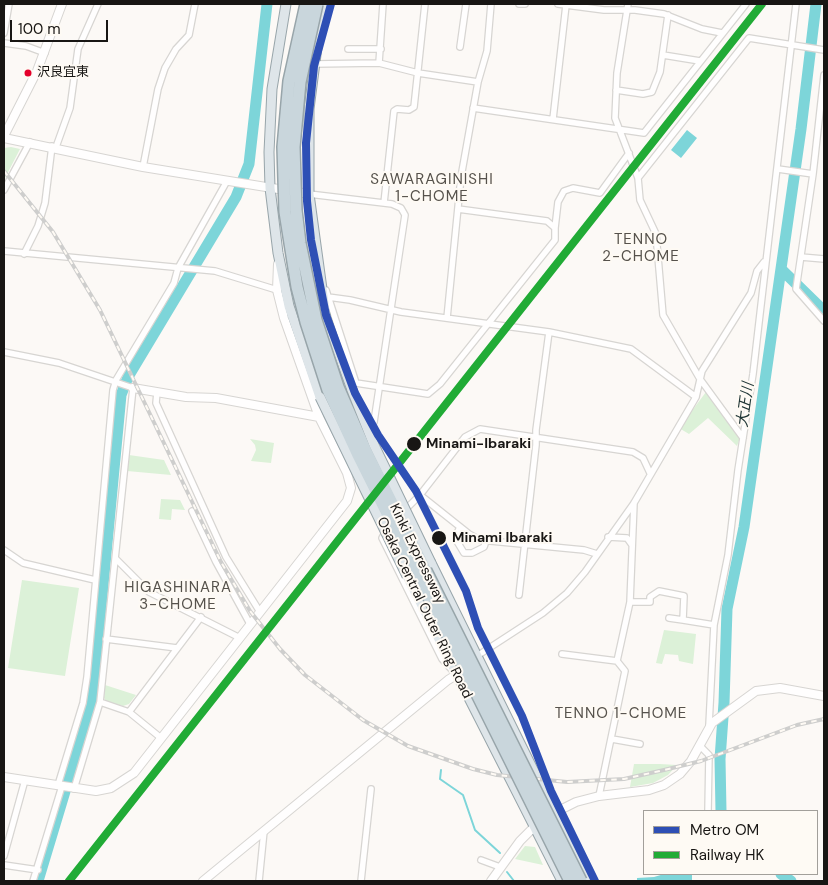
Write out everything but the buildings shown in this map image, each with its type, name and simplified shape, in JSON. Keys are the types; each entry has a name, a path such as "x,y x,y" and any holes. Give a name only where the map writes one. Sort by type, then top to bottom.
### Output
{"highway":[{"name":"Kinki Expressway","path":"306,4 289,81 283,147 286,212 297,287 306,322 328,390 357,453 570,881"},
{"name":"Kinki Expressway","path":"317,4 300,82 294,147 294,178 300,243 316,320 338,387 366,449 581,881"}],"main road":[{"name":"Osaka Central Outer Ring Road","path":"286,4 272,89 269,152 270,188 278,253 289,306 320,397 456,675 562,881"},
{"name":"Osaka Central Outer Ring Road","path":"328,4 314,64 308,127 309,194 326,318 374,445 588,881"}],"street":[{"path":"4,33 9,4"},
{"path":"62,4 45,52 4,137 143,167 309,194 384,203 401,208 405,215 392,309 372,428 334,450"},
{"path":"24,254 38,226 45,203 54,147 70,108 78,48 98,4"},
{"path":"143,167 158,92 165,68 176,49 189,35 195,4"},
{"path":"379,63 383,4"},
{"path":"384,203 394,111 397,109 409,110 414,107 425,4"},
{"path":"460,47 466,4"},
{"path":"447,318 450,267 461,177 478,82 487,51 491,4"},
{"path":"519,4 525,4"},
{"path":"558,4 628,7 668,15 702,29 722,33"},
{"path":"473,108 553,118 620,131 644,133 746,4"},
{"path":"711,726 714,625 728,555 753,374 796,4"},
{"path":"553,118 566,5"},
{"path":"628,7 616,90 615,118 638,178 640,200 656,234 662,315 700,378 743,438"},
{"path":"616,90 642,94 652,92 660,72 668,15"},
{"path":"638,178 749,38 824,50"},
{"path":"4,43 26,46 45,52"},
{"path":"348,50 381,49"},
{"path":"663,55 700,61"},
{"path":"314,64 379,63 418,73 478,82"},
{"path":"824,75 813,174 796,289 824,321"},
{"path":"4,190 30,142"},
{"path":"316,254 355,381 360,385 428,394 440,384 555,240 558,202 564,191 573,188 600,193 629,153"},
{"path":"778,169 813,174"},
{"path":"33,881 38,870 83,703 113,390 231,182"},
{"path":"458,210 547,221 555,228"},
{"path":"4,251 215,271 277,290"},
{"path":"4,777 96,791 111,788 134,772 347,501 351,488 349,480 319,417 284,318 277,290 278,253"},
{"path":"801,257 824,259"},
{"path":"480,654 555,603 576,583 634,503 696,397 702,371 751,292 757,271 765,261"},
{"path":"328,297 447,318 549,332 631,349 696,397"},
{"path":"519,595 549,332"},
{"path":"4,352 59,363 98,377 118,381 131,387 186,397 216,398 319,417"},
{"path":"73,788 100,702 116,559 131,387"},
{"path":"157,392 156,403 226,557 260,612"},
{"path":"203,881 456,675 442,659 382,538 383,533 420,495 465,437 474,431 483,429 633,452 643,458 650,474"},
{"path":"420,495 460,527 473,536 486,541 584,550 597,554"},
{"path":"617,661 630,602 634,503"},
{"path":"407,507 480,654 488,678"},
{"path":"192,511 216,562 250,624"},
{"path":"460,527 454,536 464,553 472,553 484,547 486,541"},
{"path":"608,537 627,538 632,545"},
{"path":"4,550 23,563 95,580"},
{"path":"216,562 226,557"},
{"path":"116,559 149,592 240,638"},
{"path":"630,602 650,602 650,597 659,591 684,596 683,620"},
{"path":"129,712 201,618"},
{"path":"669,618 714,625"},
{"path":"106,639 177,648"},
{"path":"562,654 617,661 625,671 612,739 604,761 599,796"},
{"path":"491,881 500,867 534,826 554,813 576,802 599,796 649,790 664,785 680,774 700,746 711,726 746,696 764,689 788,689 824,696"},
{"path":"100,702 129,712 161,738"},
{"path":"612,739 640,744"},
{"path":"700,746 709,755 708,810"},
{"path":"528,757 530,790 574,881"},
{"path":"4,856 25,780"},
{"path":"361,881 371,789"},
{"path":"259,881 264,831"},
{"path":"481,860 500,867"},
{"path":"4,865 38,870"}],"green space":[{"path":"4,148 20,149 4,180"},
{"path":"706,392 740,438 737,446 708,418 689,434 679,428"},
{"path":"250,439 274,443 271,463 251,461 256,450 255,445"},
{"path":"129,455 164,460 171,475 127,471"},
{"path":"161,499 180,500 185,510 172,509 171,520 159,519"},
{"path":"22,580 79,588 65,676 8,668"},
{"path":"664,630 696,634 693,664 679,661 678,655 665,654 662,664 656,663"},
{"path":"105,685 136,695 129,704 123,706 107,702 104,698"},
{"path":"634,764 677,765 668,775 653,783 630,787"},
{"path":"525,846 535,847 543,865 515,859"}],"water":[{"path":"687,130 697,138 681,158 671,150"},
{"path":"661,875 692,875 692,881 637,881 637,878"}],"waterway":[{"path":"38,881 92,702 121,395 128,377 236,197 249,164 267,4"},
{"name":"大正川","path":"721,810 720,759 727,609 744,527 801,129 816,4"},
{"path":"781,269 824,311"},
{"path":"441,770 440,779 463,795 475,830 500,853"},
{"path":"507,872 514,881"},
{"name":"大正川","path":"782,875 791,881"}],"railway":[{"path":"4,171 53,232 100,310 221,562 250,611 280,649 305,675 363,720 408,746 473,769 497,775 567,782 624,779 701,761 797,725 824,719"}],"metro line":[{"name":"OM","path":"331,4 314,66 306,143 307,201 311,240 326,315 355,393 378,435 416,491 466,591 478,628 522,716 551,791 595,881"}],"rail line":[{"name":"HK","path":"69,881 762,4"}],"place":[{"name":"沢良宜東","path":"28,73"},
{"name":"Minami-Ibaraki","path":"414,444"},
{"name":"Minami Ibaraki","path":"439,538"}],"district":[{"name":"SAWARAGINISHI 1-CHOME","path":"432,188"},
{"name":"TENNO 2-CHOME","path":"641,248"},
{"name":"HIGASHINARA 3-CHOME","path":"178,596"},
{"name":"TENNO 1-CHOME","path":"621,714"}]}
